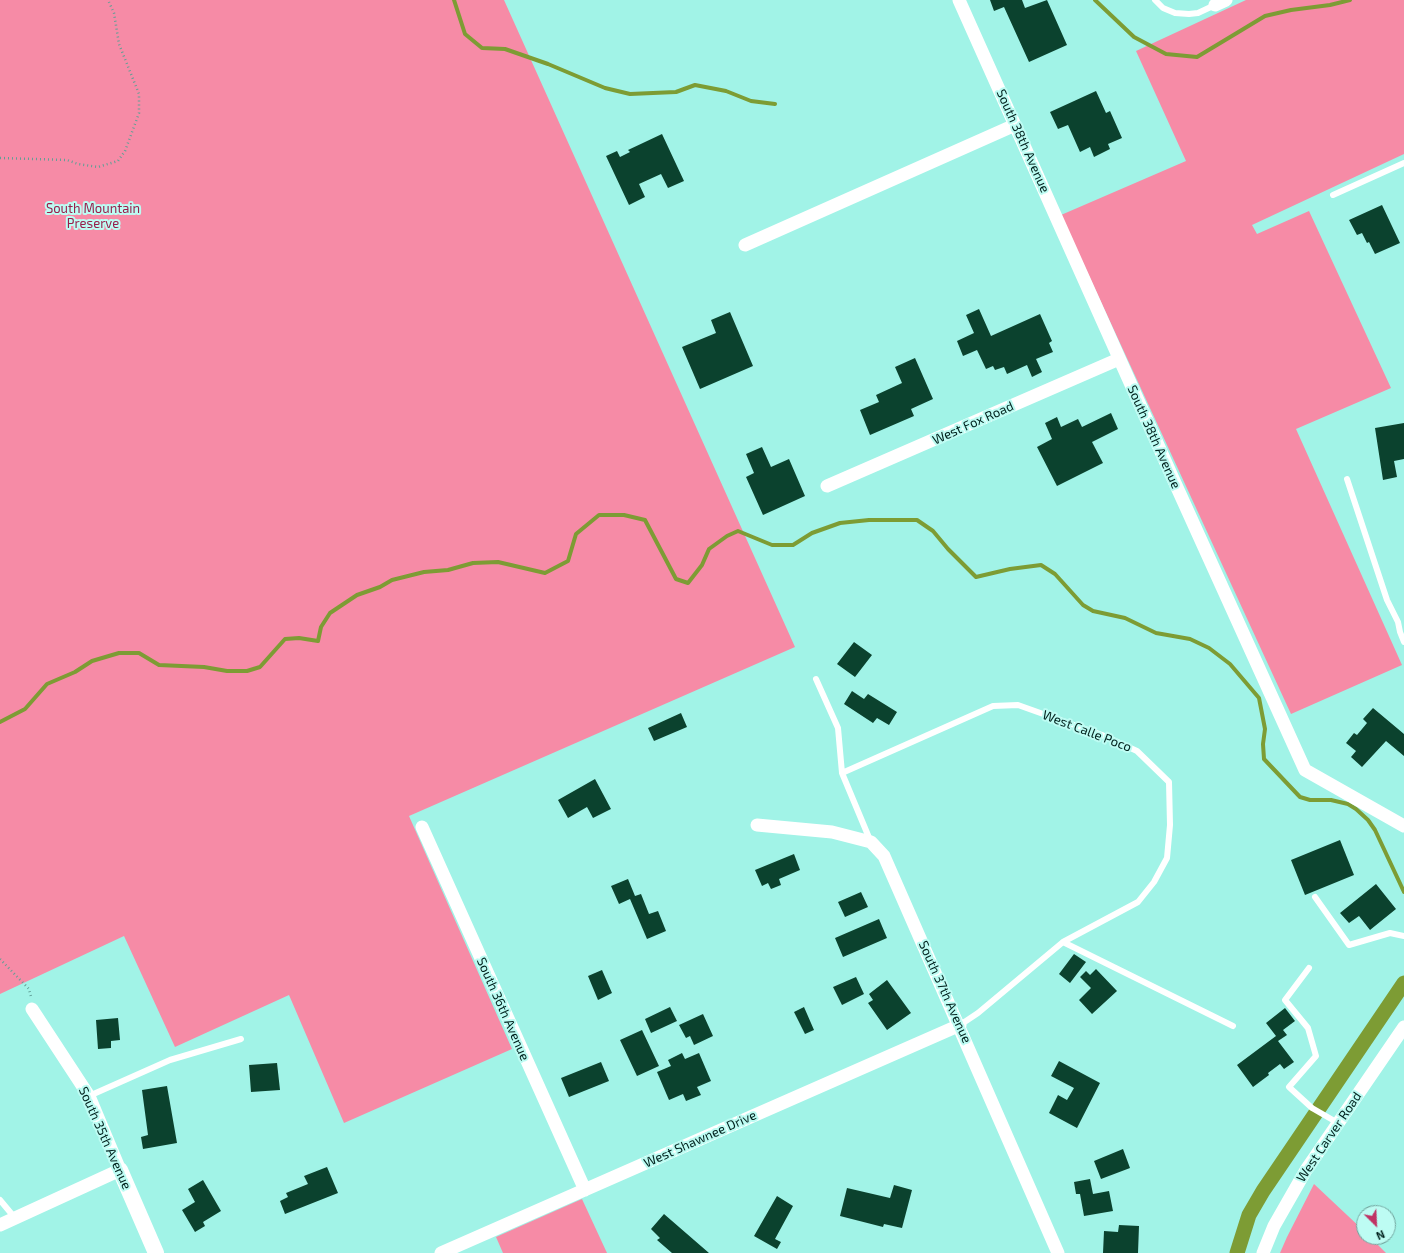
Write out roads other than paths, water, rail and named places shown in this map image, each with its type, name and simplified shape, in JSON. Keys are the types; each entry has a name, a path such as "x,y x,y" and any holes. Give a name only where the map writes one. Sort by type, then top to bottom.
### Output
{"street":[{"name":"South 38th Avenue","path":"959,0 1119,359 1305,770 1404,826"},
{"path":"745,245 1015,125"},
{"name":"West Fox Road","path":"828,486 1119,359"},
{"path":"757,825 832,832 871,842"},
{"name":"South 36th Avenue","path":"422,827 585,1190"},
{"name":"South 37th Avenue","path":"871,842 884,856 960,1025 1058,1253"},
{"name":"South 35th Avenue","path":"32,1009 89,1096 156,1253"},
{"name":"West Shawnee Drive","path":"441,1253 960,1025"},
{"name":"West Carver Road","path":"1263,1253 1274,1226 1306,1170 1404,1026"},
{"path":"0,1225 120,1170"}],"lane":[{"path":"1155,0 1163,8 1175,13 1198,12 1221,3"},
{"path":"1333,196 1404,163"},
{"path":"1347,479 1387,600 1398,622 1404,642"},
{"path":"816,679 838,728 842,773 871,842"},
{"name":"West Calle Poco","path":"842,773 993,706 1018,705 1102,735 1137,751 1169,782 1170,825 1167,858 1154,882 1138,902 1063,942 978,1013 960,1025"},
{"path":"1315,897 1349,945 1390,932 1404,936"},
{"path":"1063,942 1233,1026"},
{"path":"1309,968 1285,1000 1308,1028 1316,1056 1289,1086 1312,1108 1338,1123"},
{"path":"89,1096 170,1060 241,1038"},
{"path":"0,1200 15,1218"}],"waterway":[{"path":"454,0 465,34 482,48 505,49 548,64 605,88 630,94 676,92 695,85 726,91 751,101 775,104"},
{"path":"1095,0 1134,37 1166,54 1197,57 1265,16 1291,10 1330,5 1350,0"},
{"path":"0,722 25,709 47,684 75,672 92,661 119,653 139,653 159,665 204,667 227,671 247,671 260,667 285,639 299,638 318,641 321,627 330,613 357,595 380,587 392,580 424,572 448,570 473,563 498,562 545,573 568,561 576,534 599,515 624,515 645,520 676,579 688,583 702,565 709,549 727,536 738,531 772,545 793,545 812,533 840,523 869,520 917,520 933,531 948,549 976,577 1010,569 1041,565 1055,574 1083,605 1093,611 1125,618 1156,633 1190,639 1209,648 1230,664 1259,698 1265,729 1263,744 1264,759 1300,797 1310,800 1331,800 1348,804 1368,820 1375,830 1404,892"},
{"path":"1237,1253 1249,1215 1263,1191 1404,983"}],"park label":[{"name":"South Mountain Preserve","path":"93,216"}]}
